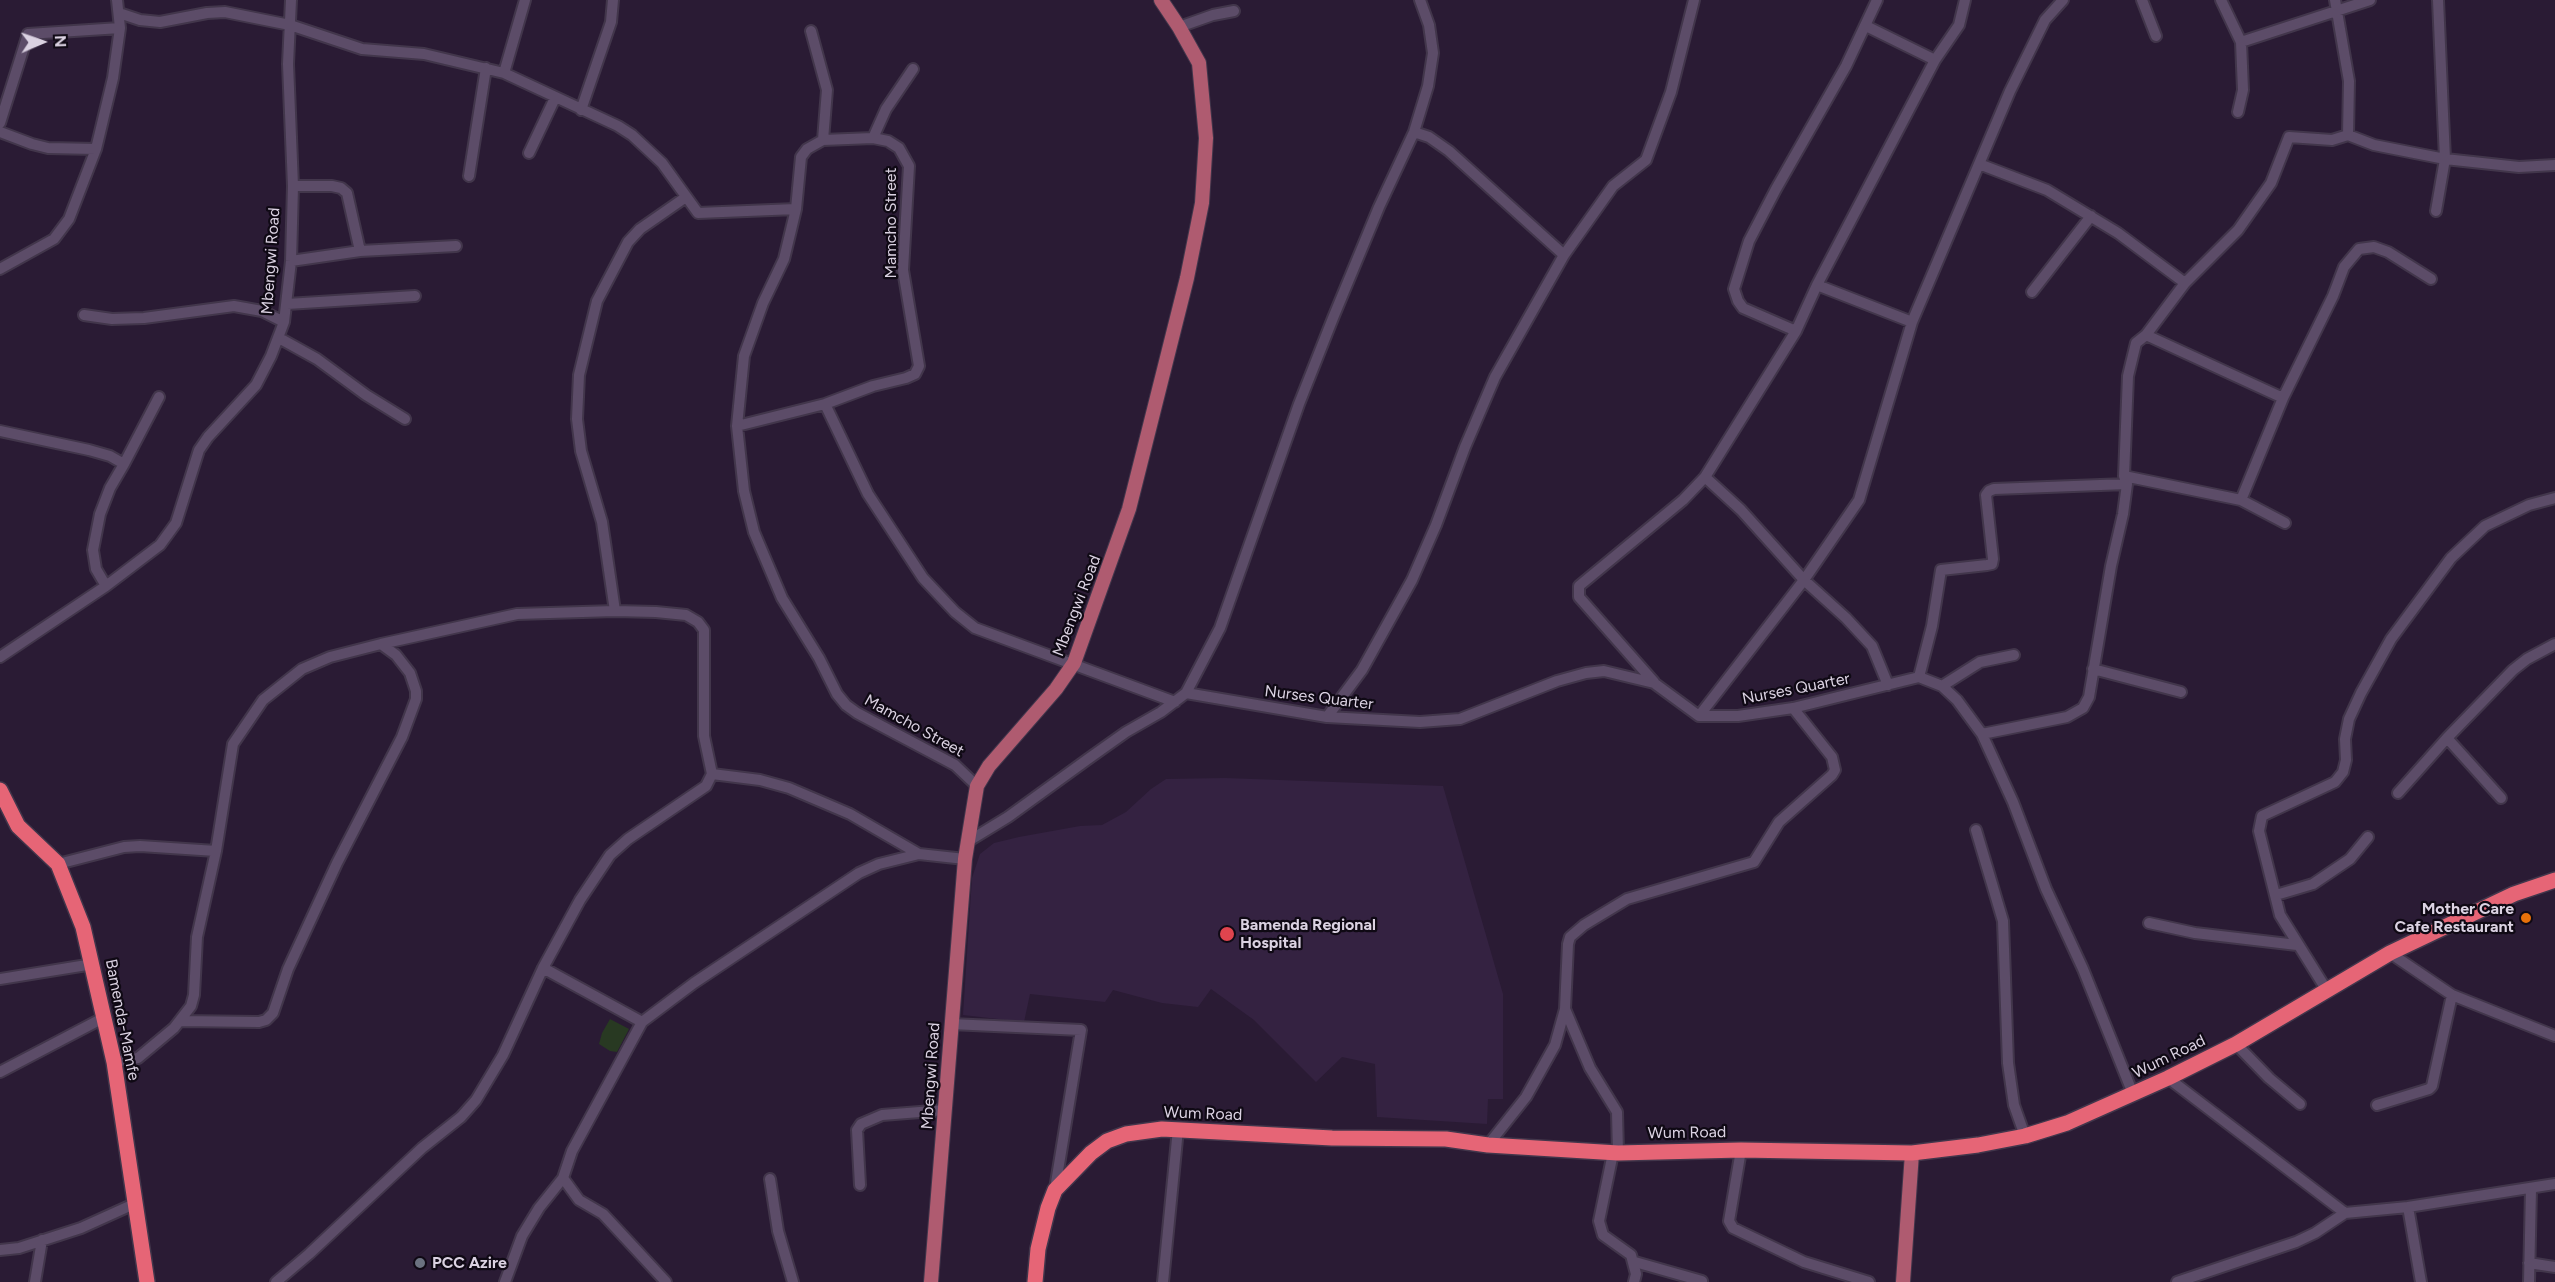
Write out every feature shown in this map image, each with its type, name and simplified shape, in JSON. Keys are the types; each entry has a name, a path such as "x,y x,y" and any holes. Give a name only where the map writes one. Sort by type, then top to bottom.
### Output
{"highway":[{"name":"Bamenda-Mamfe","path":"0,790 18,826 58,864 83,927 114,1062 147,1282"},
{"name":"Wum Road","path":"1035,1282 1038,1249 1055,1190 1107,1141 1126,1134 1178,1129 1332,1138 1446,1139 1488,1145 1615,1153 1741,1150 1912,1153 1978,1145 2025,1136 2067,1123 2168,1078 2236,1044 2390,953 2514,894 2555,880"}],"main road":[{"name":"Mbengwi Road","path":"931,1282 965,859 977,786 989,766 1056,689 1074,663 1129,509 1187,278 1202,203 1206,138 1199,63 1161,0"},
{"path":"1903,1282 1912,1153"}],"street":[{"path":"0,269 54,239 69,219 96,149 112,78 120,28 117,0"},
{"name":"Mbengwi Road","path":"0,657 106,586 160,545 176,523 199,450 208,437 256,385 279,338 287,304 291,261 293,186 288,64 291,0"},
{"path":"504,73 525,0"},
{"path":"581,110 611,22 613,0"},
{"path":"967,843 1186,693 1220,628 1329,328 1379,207 1414,132 1428,86 1433,53 1429,25 1420,0"},
{"path":"1327,717 1346,693 1378,643 1412,580 1495,377 1564,255 1613,186 1646,160 1671,92 1694,0"},
{"path":"1796,331 1743,308 1734,289 1749,241 1866,26 1877,0"},
{"path":"1654,683 1579,597 1579,586 1683,500 1705,477 1796,331 1816,285 1935,60 1959,25 1965,0"},
{"path":"1699,716 1804,580 1859,500 1912,322 2010,91 2045,20 2063,0"},
{"path":"2142,0 2156,36"},
{"path":"2221,0 2241,42 2243,90 2238,112"},
{"path":"2335,0 2349,81 2348,135"},
{"path":"2241,42 2370,0"},
{"path":"2436,211 2445,159 2438,0"},
{"path":"1179,27 1234,11"},
{"path":"119,13 140,20 160,22 225,12 290,25 362,49 424,54 504,73 618,126 648,148 662,163 695,211 701,214 729,210 796,210"},
{"path":"1866,26 1935,60"},
{"path":"0,123 28,34 120,28"},
{"path":"811,31 827,90 823,140"},
{"path":"469,176 486,68"},
{"path":"873,138 886,109 913,69"},
{"path":"529,153 555,98"},
{"path":"0,132 48,148 96,149"},
{"path":"1414,132 1429,137 1449,151 1564,255"},
{"path":"1982,734 2067,717 2083,708 2089,697 2103,626 2126,480 2128,376 2136,343 2146,335 2185,283 2238,230 2271,183 2289,137 2332,140 2348,135 2374,145 2445,159 2519,167 2555,165"},
{"name":"Mamcho Street","path":"737,426 825,404 873,386 915,374 919,366 903,270 909,166 899,148 888,141 873,138 823,140 807,149 801,157 796,210 784,259 764,303 744,357 737,426 744,491 754,532 777,587 819,658 837,694 857,713 955,765 977,786"},
{"path":"1979,164 2047,190 2091,216 2185,283"},
{"path":"293,186 332,186 341,188 347,193 360,251"},
{"path":"615,611 602,522 578,435 579,375 597,301 628,242 640,229 686,197"},
{"path":"2032,292 2091,216"},
{"path":"291,261 360,251 456,246"},
{"path":"2241,500 2283,398 2333,296 2344,267 2359,249 2374,246 2388,252 2431,279"},
{"path":"1816,285 1912,322"},
{"path":"287,304 415,296"},
{"path":"84,315 112,319 144,318 234,306 262,311 284,322"},
{"path":"2146,335 2283,398"},
{"path":"279,338 317,359 366,395 405,419"},
{"path":"106,586 96,568 93,550 100,514 110,488 159,397"},
{"path":"825,404 868,494 884,520 923,578 955,612 975,628 1029,650 1074,663 1175,702"},
{"path":"0,431 89,450 110,456 124,464"},
{"path":"1705,477 1741,510 1804,580 1846,618 1872,646 1888,685"},
{"path":"2133,1094 2083,969 2046,889 2013,802 1982,734 1958,700 1942,686 1919,677 1932,626 1941,570 1992,564 1986,495 1994,489 2126,480 2241,500 2285,523"},
{"path":"2326,989 2280,915 2259,831 2262,816 2335,783 2343,772 2349,719 2361,693 2391,639 2451,558 2485,526 2529,505 2555,498"},
{"path":"114,1062 138,1058 180,1021 191,1006 194,995 197,937 216,851 233,744 263,700 302,669 330,657 381,644 517,615 615,611 656,612 686,615 698,622 704,630 704,736 712,774 706,786 628,839 610,855 580,900 543,968 503,1055 468,1108 276,1282"},
{"path":"180,1021 259,1022 266,1020 273,1013 288,969 337,863 402,737 416,699 410,673 396,655 381,644"},
{"path":"2398,793 2513,670 2527,659 2555,644"},
{"path":"1942,686 1980,662 2014,655"},
{"path":"2093,669 2181,692"},
{"name":"Nurses Quarter","path":"1186,693 1327,717 1420,722 1460,719 1538,687 1586,673 1604,671 1654,683 1699,716 1738,716 1793,708 1919,677"},
{"path":"1488,1145 1526,1097 1555,1046 1565,1009 1570,937 1584,925 1627,899 1754,862 1779,822 1832,775 1835,770 1832,758 1793,708"},
{"path":"2447,738 2501,798"},
{"path":"712,774 760,780 789,788 850,814 919,854"},
{"path":"1976,830 2003,921 2008,1063 2014,1105 2025,1136"},
{"path":"2276,895 2313,884 2350,859 2368,837"},
{"path":"58,864 124,847 216,851"},
{"path":"505,1282 522,1236 539,1208 563,1178 573,1151 642,1022 694,982 859,873 879,864 919,854 965,859"},
{"path":"2149,923 2195,933 2297,945"},
{"path":"2390,953 2452,995 2555,1036"},
{"path":"0,979 93,964"},
{"path":"543,968 642,1022"},
{"path":"2377,1106 2432,1086 2452,995"},
{"path":"1565,1009 1590,1068 1617,1112 1615,1153 1599,1221 1603,1235 1627,1250 1635,1262 1634,1282"},
{"path":"0,1072 105,1017"},
{"path":"951,1024 1081,1030 1055,1190"},
{"path":"2236,1044 2269,1078 2300,1104"},
{"path":"2168,1078 2345,1213"},
{"path":"860,1185 857,1130 861,1124 882,1115 945,1110"},
{"path":"1163,1282 1178,1129"},
{"path":"1741,1150 1730,1221 1733,1228 1804,1262 1869,1282"},
{"path":"563,1178 579,1200 603,1214 666,1282"},
{"path":"770,1179 778,1231 793,1282"},
{"path":"2177,1282 2296,1242 2315,1233 2345,1213 2408,1207 2555,1184"},
{"path":"2529,1282 2531,1189"},
{"path":"0,1250 19,1248 81,1228 134,1204"},
{"path":"2408,1207 2421,1282"},
{"path":"35,1282 42,1240"},
{"path":"1635,1262 1702,1281"},
{"path":"2529,1263 2555,1267"}],"shaded area":[{"name":"Bamenda Regional Hospital","path":"1225,778 1443,786 1503,994 1503,1099 1488,1099 1487,1124 1377,1117 1375,1064 1342,1057 1316,1082 1254,1020 1211,989 1198,1007 1162,1003 1113,990 1105,1002 1030,994 1024,1022 963,1015 972,878 980,854 994,843 1019,837 1080,826 1102,825 1126,812 1151,789 1166,779"}],"green space":[{"path":"610,1019 629,1029 617,1052 610,1051 599,1044"}],"place":[{"name":"Mother Care Cafe Restaurant","path":"2526,918"},
{"name":"Bamenda Regional Hospital","path":"1227,934"},
{"name":"PCC Azire","path":"420,1263"}]}
